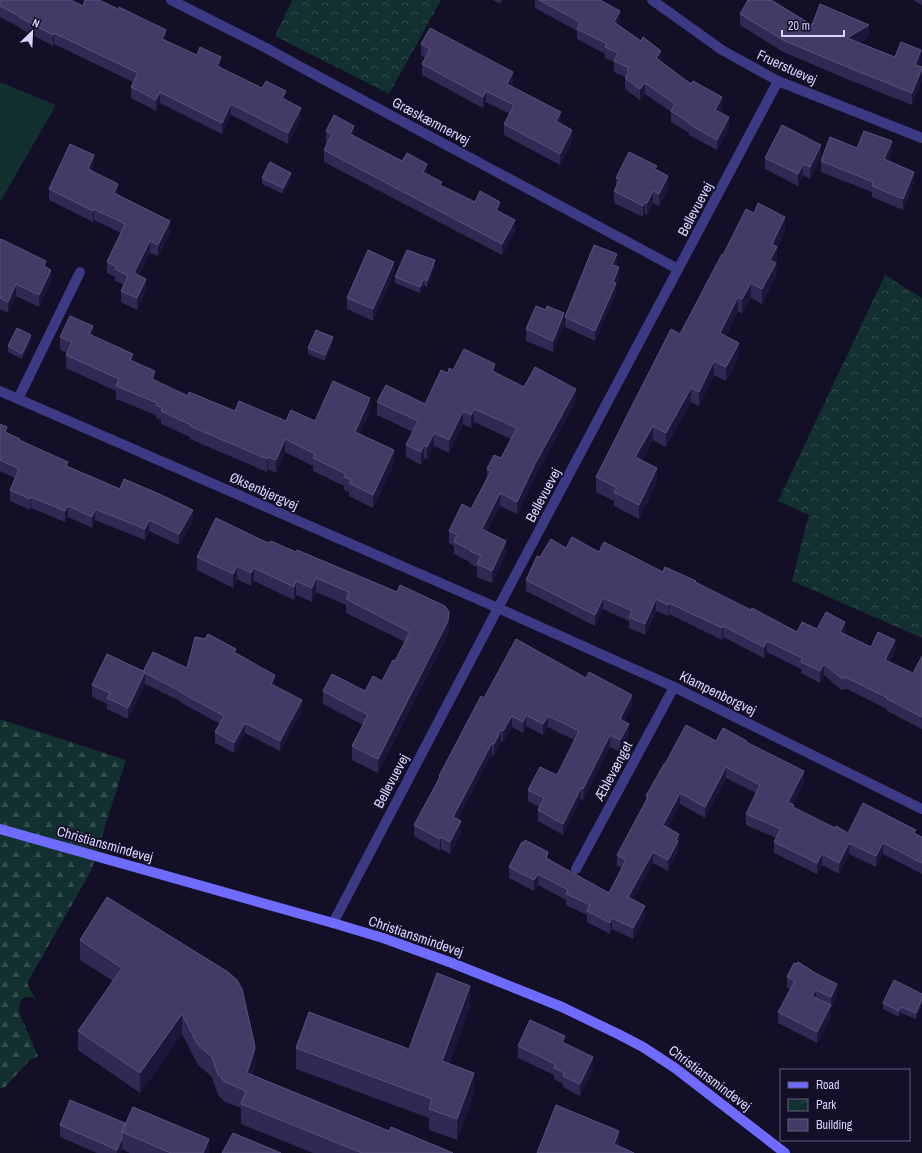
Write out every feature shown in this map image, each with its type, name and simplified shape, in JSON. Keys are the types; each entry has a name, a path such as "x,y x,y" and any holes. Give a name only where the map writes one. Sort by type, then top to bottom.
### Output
{"street":[{"name":"Græskæmnervej","path":"171,0 268,49 297,66 678,269"},
{"name":"Fruerstuevej","path":"652,0 722,50 778,81 922,138"},
{"name":"Bellevuevej","path":"333,923 498,608 778,81"},
{"path":"18,399 80,272"},
{"name":"Øksenbjergvej","path":"0,391 498,608"},
{"name":"Klampenborgvej","path":"498,608 674,687 922,809"},
{"name":"Æblevænget","path":"576,869 674,687"},
{"name":"Christiansmindevej","path":"0,829 383,938 472,970 562,1007 643,1047 675,1068 785,1153"}],"green space":[{"path":"292,0 441,0 389,94 275,36"},
{"path":"0,82 56,105 0,202"},
{"path":"885,275 922,298 922,638 792,581 809,515 778,501"},
{"path":"0,719 126,760 91,871 27,983 36,1000 26,997 23,998 20,1004 19,1012 38,1056 29,1061 5,1087 0,1089"}],"building":[{"path":"0,0 71,0 83,6 85,0 99,0 118,9 119,7 166,30 162,39 197,55 200,47 221,57 217,66 262,88 266,81 286,91 282,98 301,108 288,133 231,104 222,123 160,92 156,100 131,87 138,73 54,33 53,35 0,6"},
{"path":"539,0 600,0 620,11 614,22 641,41 643,37 661,51 656,58 691,84 693,81 722,97 715,110 729,117 717,140 689,124 690,123 671,111 675,104 645,83 640,89 625,78 629,72 627,70 629,68 614,61 618,53 605,47 607,44 577,29 580,22"},
{"path":"748,0 771,0 812,25 820,4 869,25 847,38 895,57 901,42 921,50 915,65 922,68 912,93 783,40 740,14"},
{"path":"430,28 513,72 507,84 561,112 556,121 572,130 560,154 504,124 514,105 486,91 483,97 422,64 430,49 421,44"},
{"path":"334,115 354,126 350,134 402,161 407,153 427,164 423,172 442,182 440,185 475,202 480,191 500,202 496,210 515,220 502,244 324,150 332,134 326,131"},
{"path":"782,125 821,145 810,167 803,164 798,174 765,158"},
{"path":"864,131 892,141 884,159 914,172 903,199 872,186 873,182 821,161 830,137 857,148"},
{"path":"70,144 94,155 88,169 118,184 114,193 170,221 158,245 150,241 134,273 146,279 137,298 121,291 128,276 115,269 117,267 107,262 125,224 94,209 93,211 49,189"},
{"path":"629,152 657,166 655,169 668,176 659,194 653,191 647,203 645,202 643,206 614,191 620,179 616,178"},
{"path":"270,162 291,173 283,188 262,178"},
{"path":"758,203 785,217 772,244 777,247 770,260 776,263 762,289 751,283 742,299 738,297 720,333 739,343 726,367 714,361 699,392 691,388 666,433 653,426 635,457 657,468 639,505 614,492 617,488 596,477 671,329 680,334 746,209 754,213"},
{"path":"1,239 46,261 44,266 51,270 39,295 16,284 8,302 0,298"},
{"path":"594,245 617,254 612,265 619,267 613,282 616,283 595,331 565,317"},
{"path":"368,250 394,262 373,309 347,298"},
{"path":"407,250 435,260 427,281 424,279 420,287 395,277"},
{"path":"536,306 546,310 547,306 564,313 553,341 526,329"},
{"path":"70,316 93,326 89,334 133,354 130,360 155,371 152,379 188,396 189,392 235,411 239,401 286,421 291,410 315,421 333,381 370,398 355,432 394,450 373,495 349,483 351,480 344,477 346,474 313,458 315,454 285,439 276,460 268,457 267,459 190,426 191,425 161,411 162,408 156,405 157,403 116,386 119,379 66,355 72,342 60,337"},
{"path":"17,328 31,335 22,354 8,346"},
{"path":"316,330 333,337 325,355 308,348"},
{"path":"464,349 495,364 492,371 524,387 535,367 576,389 535,464 517,502 500,493 482,529 506,541 492,571 477,564 481,556 454,542 457,535 449,531 462,504 471,509 491,471 487,469 494,455 501,458 517,428 474,409 471,415 463,411 449,440 434,433 427,447 424,445 421,452 406,445 418,421 377,402 386,385 425,404 441,370 448,373 449,368 453,370"},
{"path":"0,424 7,427 5,432 20,439 19,440 68,462 66,466 120,489 124,479 193,510 179,534 149,520 145,529 95,509 92,517 68,506 65,511 31,497 30,499 10,490 19,469 0,460"},
{"path":"216,518 268,543 271,541 296,552 297,550 397,592 400,585 445,606 449,612 448,621 378,759 352,746 368,715 323,691 332,674 365,691 373,676 382,681 393,660 395,661 410,632 346,599 349,592 316,578 312,588 296,581 294,587 254,568 251,573 237,566 233,574 197,557"},
{"path":"572,537 599,552 604,542 663,572 665,567 696,581 695,582 751,610 752,608 797,632 802,622 817,629 826,612 845,622 840,632 871,647 878,632 895,640 885,660 913,673 922,656 922,717 847,678 841,678 824,664 820,671 801,662 802,658 767,641 764,647 723,626 722,628 669,603 668,605 656,599 645,624 629,617 632,611 603,598 595,615 526,580 537,556 540,557 551,539 566,548"},
{"path":"208,634 236,649 234,652 275,675 271,684 302,700 280,741 245,723 234,743 215,732 224,716 143,672 153,652 187,668 195,637 205,639"},
{"path":"516,639 586,678 589,672 632,695 620,719 629,724 620,740 610,735 583,789 581,788 563,824 538,810 544,798 528,790 540,767 557,775 579,731 548,716 543,724 526,715 523,722 512,716 503,731 501,730 494,744 492,743 453,817 461,821 450,842 441,837 440,839 414,825 481,696 484,698"},
{"path":"107,654 145,672 128,708 107,698 110,693 92,685"},
{"path":"686,725 716,741 723,728 747,741 746,742 804,771 788,802 794,805 793,807 835,828 836,826 848,833 863,803 916,830 914,833 922,837 922,863 883,843 876,856 849,843 839,863 822,854 817,863 774,842 781,829 746,814 760,785 726,767 705,807 680,793 663,825 679,834 676,840 678,841 668,860 653,852 628,897 645,906 633,928 612,918 610,923 587,911 590,905 566,894 568,890 538,874 534,880 509,867 522,842 524,843 525,840 548,852 546,858 609,893 626,860 617,855 648,797 646,796"},
{"path":"107,897 228,972 237,980 242,989 255,1048 247,1073 389,1131 391,1127 453,1153 362,1153 241,1104 246,1091 225,1082 218,1075 212,1057 198,1045 182,1014 140,1073 78,1031 122,968 80,940"},
{"path":"798,962 837,984 831,997 816,990 812,996 831,1005 817,1032 778,1012 795,981 787,977 794,963 797,964"},
{"path":"437,973 470,986 442,1061 474,1073 457,1119 429,1109 432,1099 296,1048 309,1012 409,1049"},
{"path":"894,980 922,994 922,999 916,1013 901,1007 899,1011 883,1003"},
{"path":"530,1020 565,1036 562,1042 593,1057 580,1084 563,1076 564,1073 554,1068 555,1064 518,1046"},
{"path":"70,1100 125,1123 122,1138 117,1150 60,1125"},
{"path":"556,1105 619,1131 614,1144 634,1153 537,1153"},
{"path":"133,1107 209,1139 203,1153 171,1153 122,1132"},
{"path":"233,1133 281,1153 222,1153"}]}
